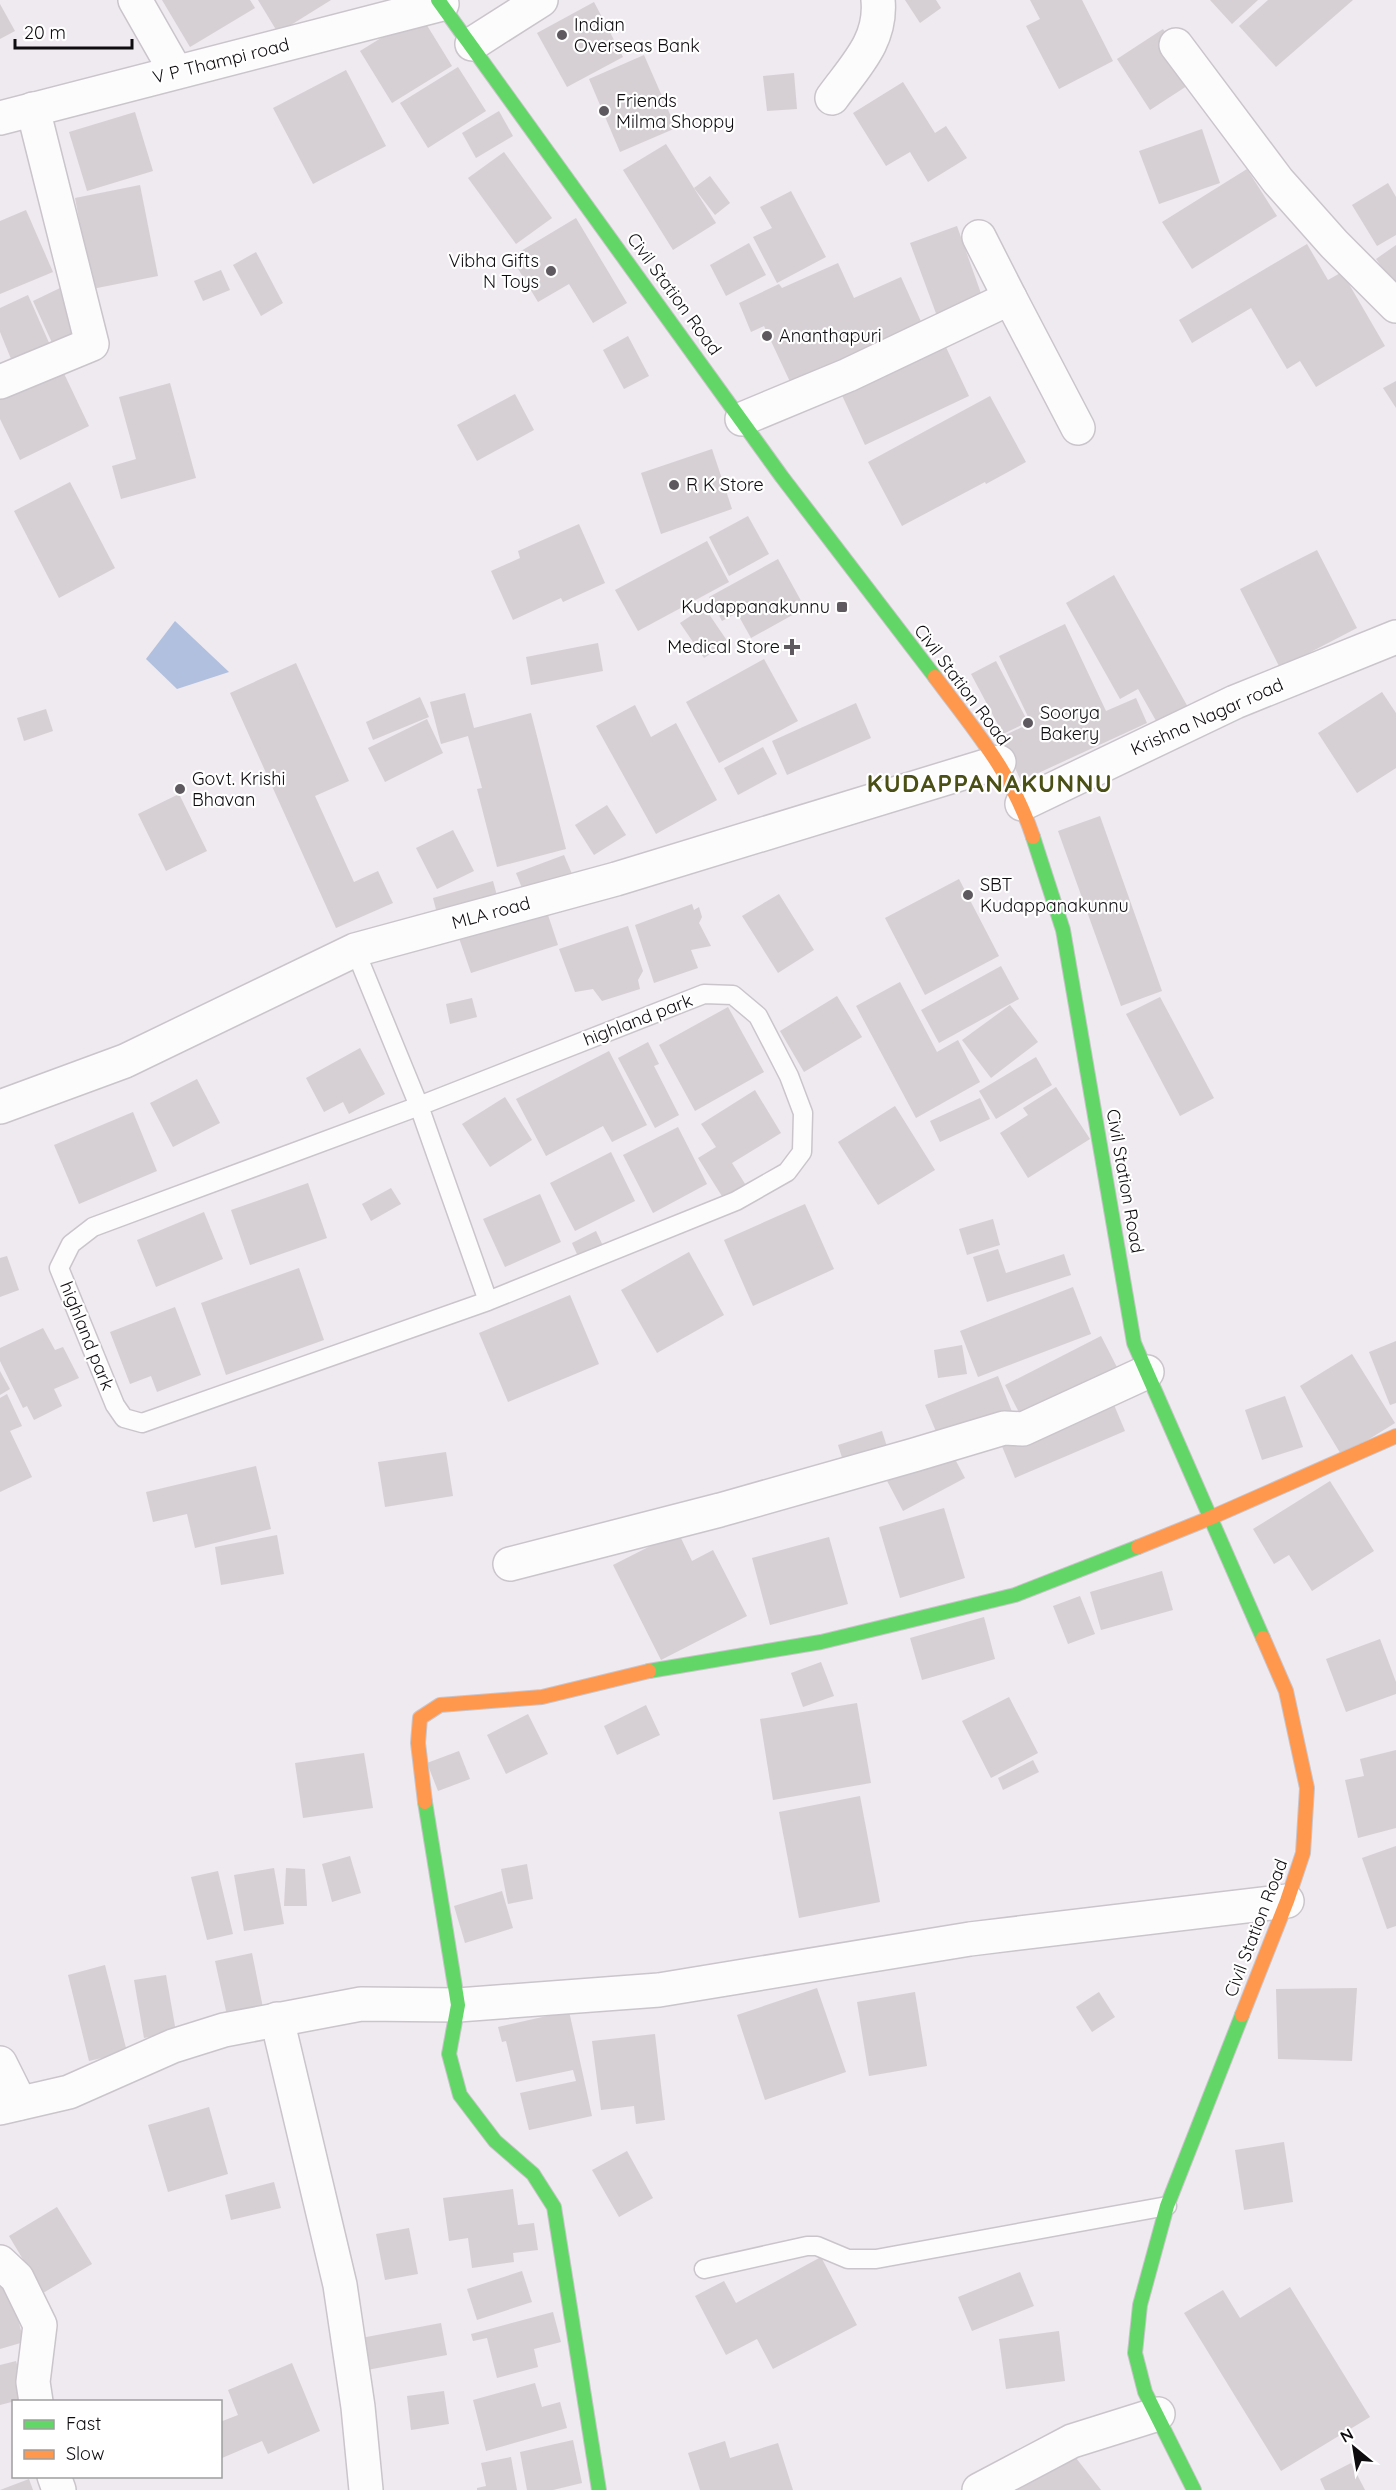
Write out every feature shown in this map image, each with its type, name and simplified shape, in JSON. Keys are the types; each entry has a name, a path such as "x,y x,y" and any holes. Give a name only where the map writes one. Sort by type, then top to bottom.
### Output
{"main road":[{"name":"Civil Station Road","path":"440,2 742,418 782,477 999,762 1022,804 1063,930 1134,1343 1287,1691 1307,1788 1303,1853 1287,1901 1167,2206 1140,2305 1135,2353 1145,2392 1194,2490"},
{"path":"599,2490 554,2207 533,2174 495,2141 460,2095 449,2054 458,2005 427,1817 418,1743 420,1718 440,1705 542,1697 623,1676 821,1642 1015,1595 1210,1518 1396,1436"}],"street":[{"path":"135,0 176,72"},
{"path":"472,44 541,0"},
{"path":"832,98 872,44 880,16 878,0"},
{"name":"V P Thampi road","path":"0,118 440,2"},
{"path":"1176,45 1278,182 1334,244 1396,306"},
{"path":"0,382 92,344 33,109"},
{"path":"979,237 1078,428"},
{"path":"742,418 848,375 1010,298"},
{"name":"Krishna Nagar road","path":"1022,804 1235,702 1396,637"},
{"name":"MLA road","path":"0,1107 125,1061 355,950 616,879 999,762"},
{"path":"510,1564 720,1510 1004,1428 1023,1429 1147,1372"},
{"path":"0,2063 10,2105 69,2092 172,2046 224,2030 361,2004 458,2005 659,1989 970,1939 1287,1901"},
{"path":"277,2019 339,2285 358,2407 366,2490"},
{"path":"0,2262 17,2278 40,2325 33,2382 36,2400"},
{"path":"979,2490 1072,2441 1158,2414"}],"lane":[{"path":"355,950 419,1106 488,1301"},
{"name":"highland park","path":"704,994 733,995 758,1016 789,1076 803,1113 802,1152 787,1172 736,1201 488,1301 142,1423 124,1418 115,1405 59,1268 71,1244 93,1227 419,1106 704,994"},
{"path":"704,2269 807,2246 817,2247 848,2259 876,2259 1167,2206"}],"water":[{"path":"175,621 229,672 177,689 146,659"}],"building":[{"path":"162,0 250,0 255,8 190,47"},
{"path":"258,0 331,0 278,33"},
{"path":"905,0 936,0 941,8 920,23"},
{"path":"1030,0 1082,0 1113,61 1059,89 1026,26 1040,19"},
{"path":"1210,0 1258,0 1232,24"},
{"path":"1268,0 1353,0 1276,67 1239,26"},
{"path":"594,2 623,57 567,87 537,33"},
{"path":"0,4 15,31 0,39"},
{"path":"420,14 452,66 392,103 360,51"},
{"path":"1163,29 1196,80 1150,110 1117,59"},
{"path":"644,55 676,128 620,152 589,79"},
{"path":"458,67 486,111 428,148 400,103"},
{"path":"346,70 386,146 313,184 273,108"},
{"path":"794,73 797,109 767,111 763,76"},
{"path":"903,82 935,133 946,126 967,158 928,182 910,152 886,166 853,113"},
{"path":"499,111 513,136 476,158 462,133"},
{"path":"135,112 153,171 87,191 69,132"},
{"path":"1202,129 1220,183 1159,204 1139,151"},
{"path":"666,144 716,223 673,250 623,170"},
{"path":"504,152 552,218 516,244 468,178"},
{"path":"1247,169 1277,216 1192,269 1162,222"},
{"path":"710,176 730,203 715,215 694,188"},
{"path":"1388,183 1396,197 1396,235 1377,246 1352,205"},
{"path":"140,185 158,276 92,289 75,198"},
{"path":"791,191 826,257 777,283 753,237 772,228 760,207"},
{"path":"26,210 53,272 0,294 0,221"},
{"path":"576,218 627,303 593,323 569,284 538,302 511,257"},
{"path":"957,226 983,299 937,316 910,243"},
{"path":"749,243 766,275 726,296 710,265"},
{"path":"1307,244 1328,280 1342,272 1385,346 1316,387 1300,361 1287,369 1251,308 1192,343 1179,320"},
{"path":"1396,245 1396,287 1376,259"},
{"path":"256,252 283,303 261,316 233,265"},
{"path":"838,263 854,298 901,277 923,326 792,386 764,326 751,332 739,303 779,284 782,288"},
{"path":"221,270 230,290 203,301 194,281"},
{"path":"60,288 82,334 54,347 33,301"},
{"path":"28,295 54,354 16,371 0,332 0,308"},
{"path":"628,336 649,376 624,389 603,350"},
{"path":"944,343 969,396 865,445 840,391"},
{"path":"58,361 89,426 20,460 0,419 0,390"},
{"path":"1396,381 1396,408 1383,388"},
{"path":"170,383 196,478 121,499 112,466 136,459 119,397"},
{"path":"515,394 534,430 477,461 457,425"},
{"path":"990,396 1026,462 902,526 868,462"},
{"path":"712,449 732,509 661,534 641,473"},
{"path":"70,482 115,568 59,598 14,511"},
{"path":"748,516 769,554 729,576 709,537"},
{"path":"579,524 605,583 563,602 561,598 513,620 491,571 520,558 518,551"},
{"path":"707,541 729,582 638,631 615,590"},
{"path":"1317,550 1357,628 1280,668 1240,589"},
{"path":"778,559 805,608 751,638 737,613 722,621 709,597"},
{"path":"1114,575 1189,709 1159,726 1138,689 1120,699 1066,603"},
{"path":"704,607 728,642 704,658 680,623"},
{"path":"1065,624 1106,711 1136,698 1147,723 1021,781 1001,737 1031,723 999,656"},
{"path":"598,643 603,671 531,685 526,657"},
{"path":"764,659 798,721 719,763 686,702"},
{"path":"996,661 1028,722 1003,734 971,674"},
{"path":"296,663 349,781 315,796 354,882 378,871 393,903 336,928 230,693"},
{"path":"1382,692 1396,713 1396,768 1357,793 1318,733"},
{"path":"465,693 474,728 531,713 566,849 497,867 477,789 482,788 468,736 441,744 430,702"},
{"path":"420,697 429,717 373,740 366,722"},
{"path":"856,703 871,738 787,775 772,741"},
{"path":"635,705 651,737 676,723 717,800 656,834 596,726"},
{"path":"46,709 53,731 24,741 17,718"},
{"path":"427,719 443,753 385,782 368,748"},
{"path":"763,747 777,774 738,795 724,768"},
{"path":"179,794 207,851 166,871 138,814"},
{"path":"607,805 626,835 594,855 575,825"},
{"path":"1100,816 1162,991 1121,1006 1058,831"},
{"path":"453,830 474,871 437,889 416,848"},
{"path":"564,855 572,874 524,893 516,873"},
{"path":"959,879 999,956 925,995 885,918"},
{"path":"493,881 499,903 439,921 433,898"},
{"path":"779,894 814,950 778,973 742,916"},
{"path":"692,904 694,910 699,907 702,917 699,923 711,946 691,950 698,968 654,983 635,925"},
{"path":"546,909 558,945 471,973 459,938"},
{"path":"628,926 643,971 638,980 640,989 602,1001 593,989 575,992 559,949"},
{"path":"1001,966 1019,999 939,1043 921,1010"},
{"path":"900,982 937,1052 958,1040 980,1082 916,1118 856,1006"},
{"path":"837,996 862,1037 804,1072 780,1031"},
{"path":"1160,997 1214,1098 1180,1116 1126,1014"},
{"path":"472,998 477,1017 450,1024 446,1004"},
{"path":"1010,1005 1038,1042 991,1078 962,1040"},
{"path":"728,1007 764,1072 695,1111 659,1045"},
{"path":"648,1042 659,1064 654,1066 679,1115 655,1128 618,1058"},
{"path":"360,1048 385,1094 349,1114 343,1102 324,1112 306,1078"},
{"path":"609,1051 647,1125 612,1142 603,1126 546,1156 516,1099"},
{"path":"1036,1057 1052,1085 996,1119 979,1091"},
{"path":"197,1079 220,1123 173,1147 150,1103"},
{"path":"1056,1087 1090,1139 1028,1178 1000,1133 1028,1115 1023,1108"},
{"path":"755,1090 781,1133 732,1163 747,1187 725,1201 698,1158 716,1147 701,1124"},
{"path":"505,1097 532,1140 490,1167 462,1124"},
{"path":"980,1098 990,1119 940,1142 930,1121"},
{"path":"895,1106 935,1170 878,1205 838,1142"},
{"path":"133,1112 157,1171 79,1204 54,1145"},
{"path":"678,1127 707,1184 653,1213 623,1155"},
{"path":"611,1152 635,1201 575,1231 550,1183"},
{"path":"308,1183 327,1238 250,1265 231,1210"},
{"path":"391,1188 401,1204 371,1221 362,1204"},
{"path":"540,1194 561,1242 505,1267 483,1219"},
{"path":"805,1204 834,1269 753,1306 724,1240"},
{"path":"204,1212 223,1259 156,1287 137,1240"},
{"path":"993,1219 1000,1245 967,1255 959,1229"},
{"path":"596,1231 605,1250 580,1261 572,1243"},
{"path":"998,1249 1006,1273 1064,1254 1071,1275 987,1302 973,1257"},
{"path":"689,1252 724,1315 657,1353 621,1290"},
{"path":"7,1256 19,1290 0,1297 0,1258"},
{"path":"299,1268 324,1340 226,1375 201,1303"},
{"path":"1073,1287 1091,1334 978,1377 960,1331"},
{"path":"570,1295 599,1364 508,1402 479,1333"},
{"path":"175,1307 201,1375 157,1392 151,1376 130,1384 110,1332"},
{"path":"43,1328 55,1350 63,1347 79,1378 54,1389 62,1406 34,1420 27,1406 23,1408 0,1361 0,1348"},
{"path":"1101,1336 1122,1377 1026,1426 1005,1385"},
{"path":"1396,1341 1396,1403 1390,1405 1369,1352"},
{"path":"962,1345 967,1374 938,1378 934,1350"},
{"path":"1352,1354 1395,1423 1342,1456 1300,1386"},
{"path":"0,1371 10,1389 0,1395"},
{"path":"998,1376 1014,1417 942,1446 925,1405"},
{"path":"1109,1393 1125,1431 1015,1478 999,1439"},
{"path":"7,1394 22,1426 10,1431 32,1477 0,1492 0,1398"},
{"path":"1285,1396 1303,1447 1262,1460 1245,1410"},
{"path":"882,1431 890,1456 846,1470 838,1445"},
{"path":"948,1446 965,1478 903,1511 886,1479"},
{"path":"446,1452 453,1496 385,1507 378,1462"},
{"path":"256,1466 271,1529 195,1548 187,1514 153,1522 146,1492"},
{"path":"1330,1481 1374,1551 1312,1591 1289,1555 1274,1564 1253,1529"},
{"path":"944,1508 965,1578 900,1598 879,1527"},
{"path":"678,1532 692,1561 713,1550 747,1616 661,1660 613,1565"},
{"path":"277,1535 284,1574 221,1585 215,1547"},
{"path":"829,1537 848,1604 770,1625 752,1558"},
{"path":"1162,1571 1173,1610 1101,1630 1090,1592"},
{"path":"1080,1596 1095,1634 1068,1644 1053,1606"},
{"path":"984,1617 995,1659 922,1680 910,1638"},
{"path":"1380,1639 1396,1682 1396,1694 1346,1712 1326,1659"},
{"path":"821,1662 834,1696 803,1707 791,1673"},
{"path":"1009,1697 1038,1753 991,1778 962,1721"},
{"path":"857,1703 871,1783 773,1800 760,1719"},
{"path":"646,1705 660,1735 617,1755 604,1726"},
{"path":"528,1714 548,1754 506,1774 487,1735"},
{"path":"1396,1750 1396,1828 1358,1838 1345,1780 1364,1776 1360,1759"},
{"path":"459,1751 470,1779 438,1791 427,1763"},
{"path":"364,1753 373,1808 303,1818 295,1763"},
{"path":"1033,1760 1039,1772 1003,1790 998,1778"},
{"path":"860,1796 880,1902 799,1918 779,1812"},
{"path":"1396,1846 1396,1926 1387,1929 1362,1858"},
{"path":"350,1856 361,1893 332,1902 322,1864"},
{"path":"527,1864 533,1899 508,1904 501,1869"},
{"path":"274,1868 284,1924 244,1931 234,1875"},
{"path":"286,1868 305,1869 307,1906 284,1906"},
{"path":"218,1871 233,1934 207,1940 191,1877"},
{"path":"502,1891 513,1928 465,1943 454,1906"},
{"path":"252,1953 264,2013 228,2020 215,1961"},
{"path":"105,1965 127,2052 89,2061 68,1975"},
{"path":"166,1975 176,2032 144,2038 134,1980"},
{"path":"817,1988 846,2072 765,2100 737,2015"},
{"path":"1357,1988 1352,2061 1278,2059 1276,1989"},
{"path":"915,1992 927,2066 869,2076 857,2002"},
{"path":"1099,1992 1115,2017 1092,2032 1076,2007"},
{"path":"569,2011 592,2116 529,2130 520,2093 576,2081 573,2070 516,2082 506,2041 502,2042 498,2027"},
{"path":"655,2034 665,2120 636,2124 634,2106 601,2110 592,2041"},
{"path":"209,2107 228,2174 168,2192 148,2125"},
{"path":"1284,2142 1293,2202 1244,2210 1235,2150"},
{"path":"627,2151 653,2198 619,2217 592,2170"},
{"path":"274,2182 281,2208 231,2220 225,2195"},
{"path":"513,2189 518,2225 534,2223 538,2250 513,2253 514,2262 472,2268 468,2238 449,2241 443,2198"},
{"path":"57,2207 92,2264 43,2293 9,2236"},
{"path":"409,2228 418,2274 385,2280 376,2234"},
{"path":"821,2257 857,2325 773,2369 757,2339 726,2355 695,2296 724,2281 736,2303"},
{"path":"522,2271 532,2302 477,2320 467,2289"},
{"path":"1020,2272 1034,2306 972,2331 958,2297"},
{"path":"7,2277 24,2342 0,2349 0,2279"},
{"path":"1290,2287 1370,2417 1281,2471 1184,2313 1223,2290 1240,2318"},
{"path":"553,2312 561,2342 534,2349 538,2367 497,2378 487,2338 473,2341 471,2334"},
{"path":"441,2323 447,2355 367,2370 361,2338"},
{"path":"1059,2331 1065,2381 1006,2389 999,2339"},
{"path":"16,2361 27,2398 12,2400 0,2405 0,2365"},
{"path":"292,2363 320,2431 268,2454 262,2441 222,2458 222,2421 238,2415 228,2390"},
{"path":"535,2383 542,2407 560,2402 567,2428 486,2451 473,2400"},
{"path":"444,2391 449,2424 411,2430 407,2396"},
{"path":"573,2440 582,2483 553,2490 527,2490 520,2452"},
{"path":"725,2441 730,2458 778,2443 793,2490 700,2490 688,2453"},
{"path":"511,2457 517,2490 477,2490 477,2488 486,2486 481,2463"},
{"path":"1076,2458 1101,2490 1014,2490 1028,2480"},
{"path":"1351,2463 1365,2490 1325,2490 1320,2479"},
{"path":"29,2479 33,2490 0,2490"}],"traffic: fast":[{"path":"438,0 782,477 935,677"},
{"path":"1033,837 1063,930 1134,1343 1263,1638"},
{"path":"649,1671 821,1642 1015,1595 1138,1547"},
{"path":"425,1802 458,2005 449,2054 460,2095 495,2141 533,2174 554,2207 599,2490"},
{"path":"1194,2490 1145,2392 1135,2353 1140,2305 1167,2206 1242,2015"}],"traffic: slow":[{"path":"935,677 991,752 1014,792 1033,837"},
{"path":"1138,1547 1210,1518 1396,1436"},
{"path":"1242,2015 1287,1901 1303,1853 1307,1788 1286,1691 1263,1638"},
{"path":"425,1802 418,1743 420,1718 440,1705 542,1697 649,1671"}],"place":[{"name":"Indian Overseas Bank","path":"562,35"},
{"name":"Friends Milma Shoppy","path":"604,111"},
{"name":"Vibha Gifts N Toys","path":"551,271"},
{"name":"Ananthapuri","path":"767,336"},
{"name":"R K Store","path":"674,485"},
{"name":"Kudappanakunnu","path":"842,607"},
{"name":"Medical Store","path":"792,647"},
{"name":"Soorya Bakery","path":"1028,723"},
{"name":"Govt. Krishi Bhavan","path":"180,789"},
{"name":"SBT Kudappanakunnu","path":"968,895"}],"district":[{"name":"KUDAPPANAKUNNU","path":"990,784"}]}
